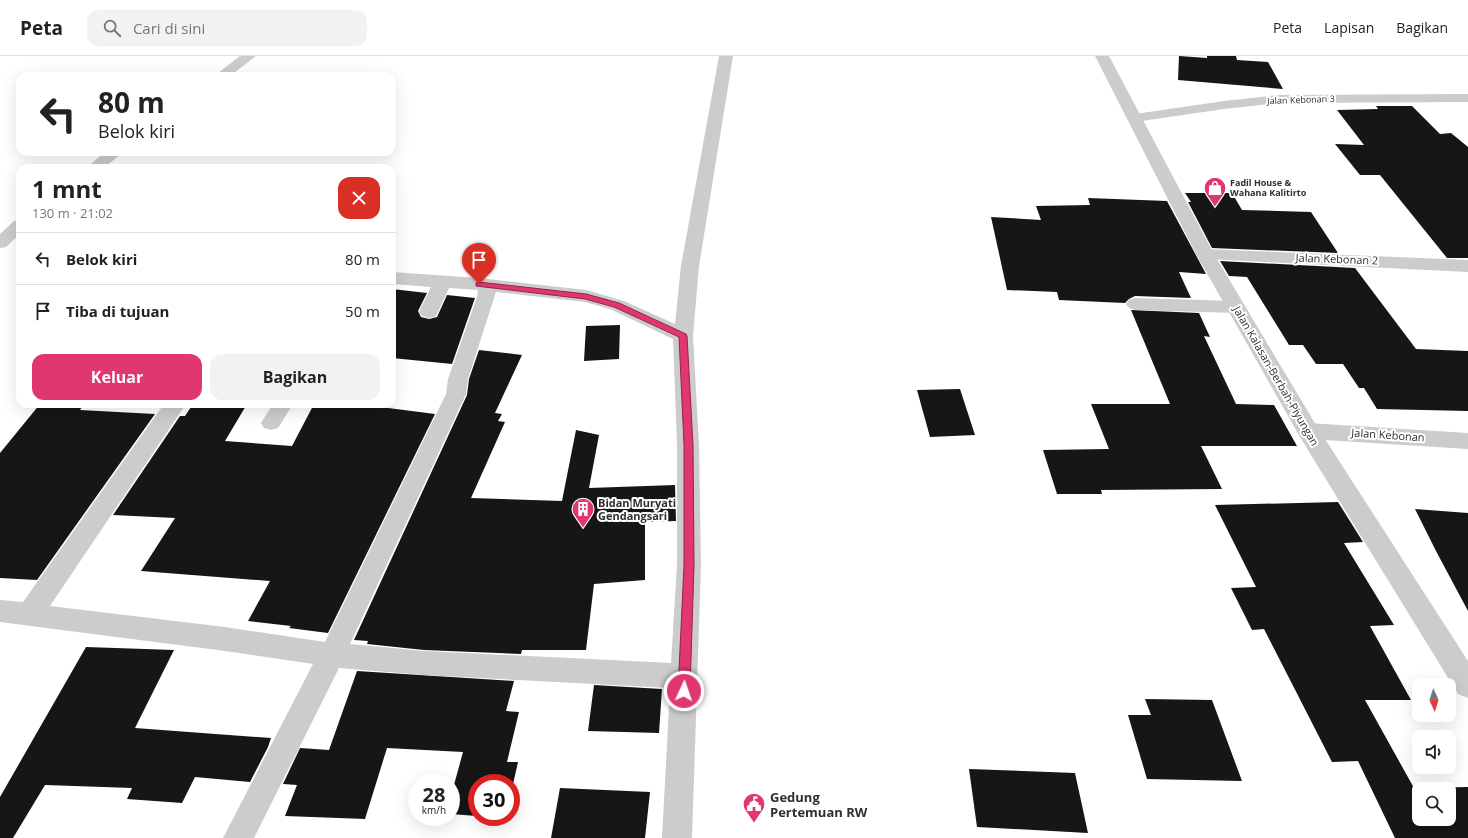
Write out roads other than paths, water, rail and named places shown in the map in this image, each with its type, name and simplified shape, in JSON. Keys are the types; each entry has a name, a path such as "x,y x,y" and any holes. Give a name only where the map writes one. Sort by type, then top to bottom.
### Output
{"street":[{"path":"227,72 249,56"},
{"path":"676,838 685,676 689,557 688,445 683,336 690,266 726,56"},
{"name":"Jalan Kalasan-Berbah-Piyungan","path":"1102,56 1205,254 1308,431 1468,685"},
{"name":"Jalan Kebonan 3","path":"1135,118 1224,105 1279,99 1468,98"},
{"path":"99,164 110,156"},
{"path":"1,241 16,228"},
{"path":"1,241 16,242"},
{"name":"Jalan Kebonan 2","path":"1205,254 1468,266"},
{"path":"396,278 444,281 586,296 617,305 683,336"},
{"path":"429,312 444,281"},
{"path":"238,838 332,655 456,394 458,379 488,286"},
{"path":"29,615 172,408"},
{"name":"Jalan Kebonan","path":"1308,431 1468,441"},
{"path":"0,611 225,638 332,655 424,662 685,676"}],"lane":[{"path":"1135,304 1236,307"},
{"path":"271,423 280,408"}],"place":[{"name":"Fadil House & Wahana Kalitirto","path":"1215,208"},
{"name":"Bidan Muryati Gendangsari","path":"583,528"},
{"name":"Gedung Pertemuan RW","path":"754,824"}]}
